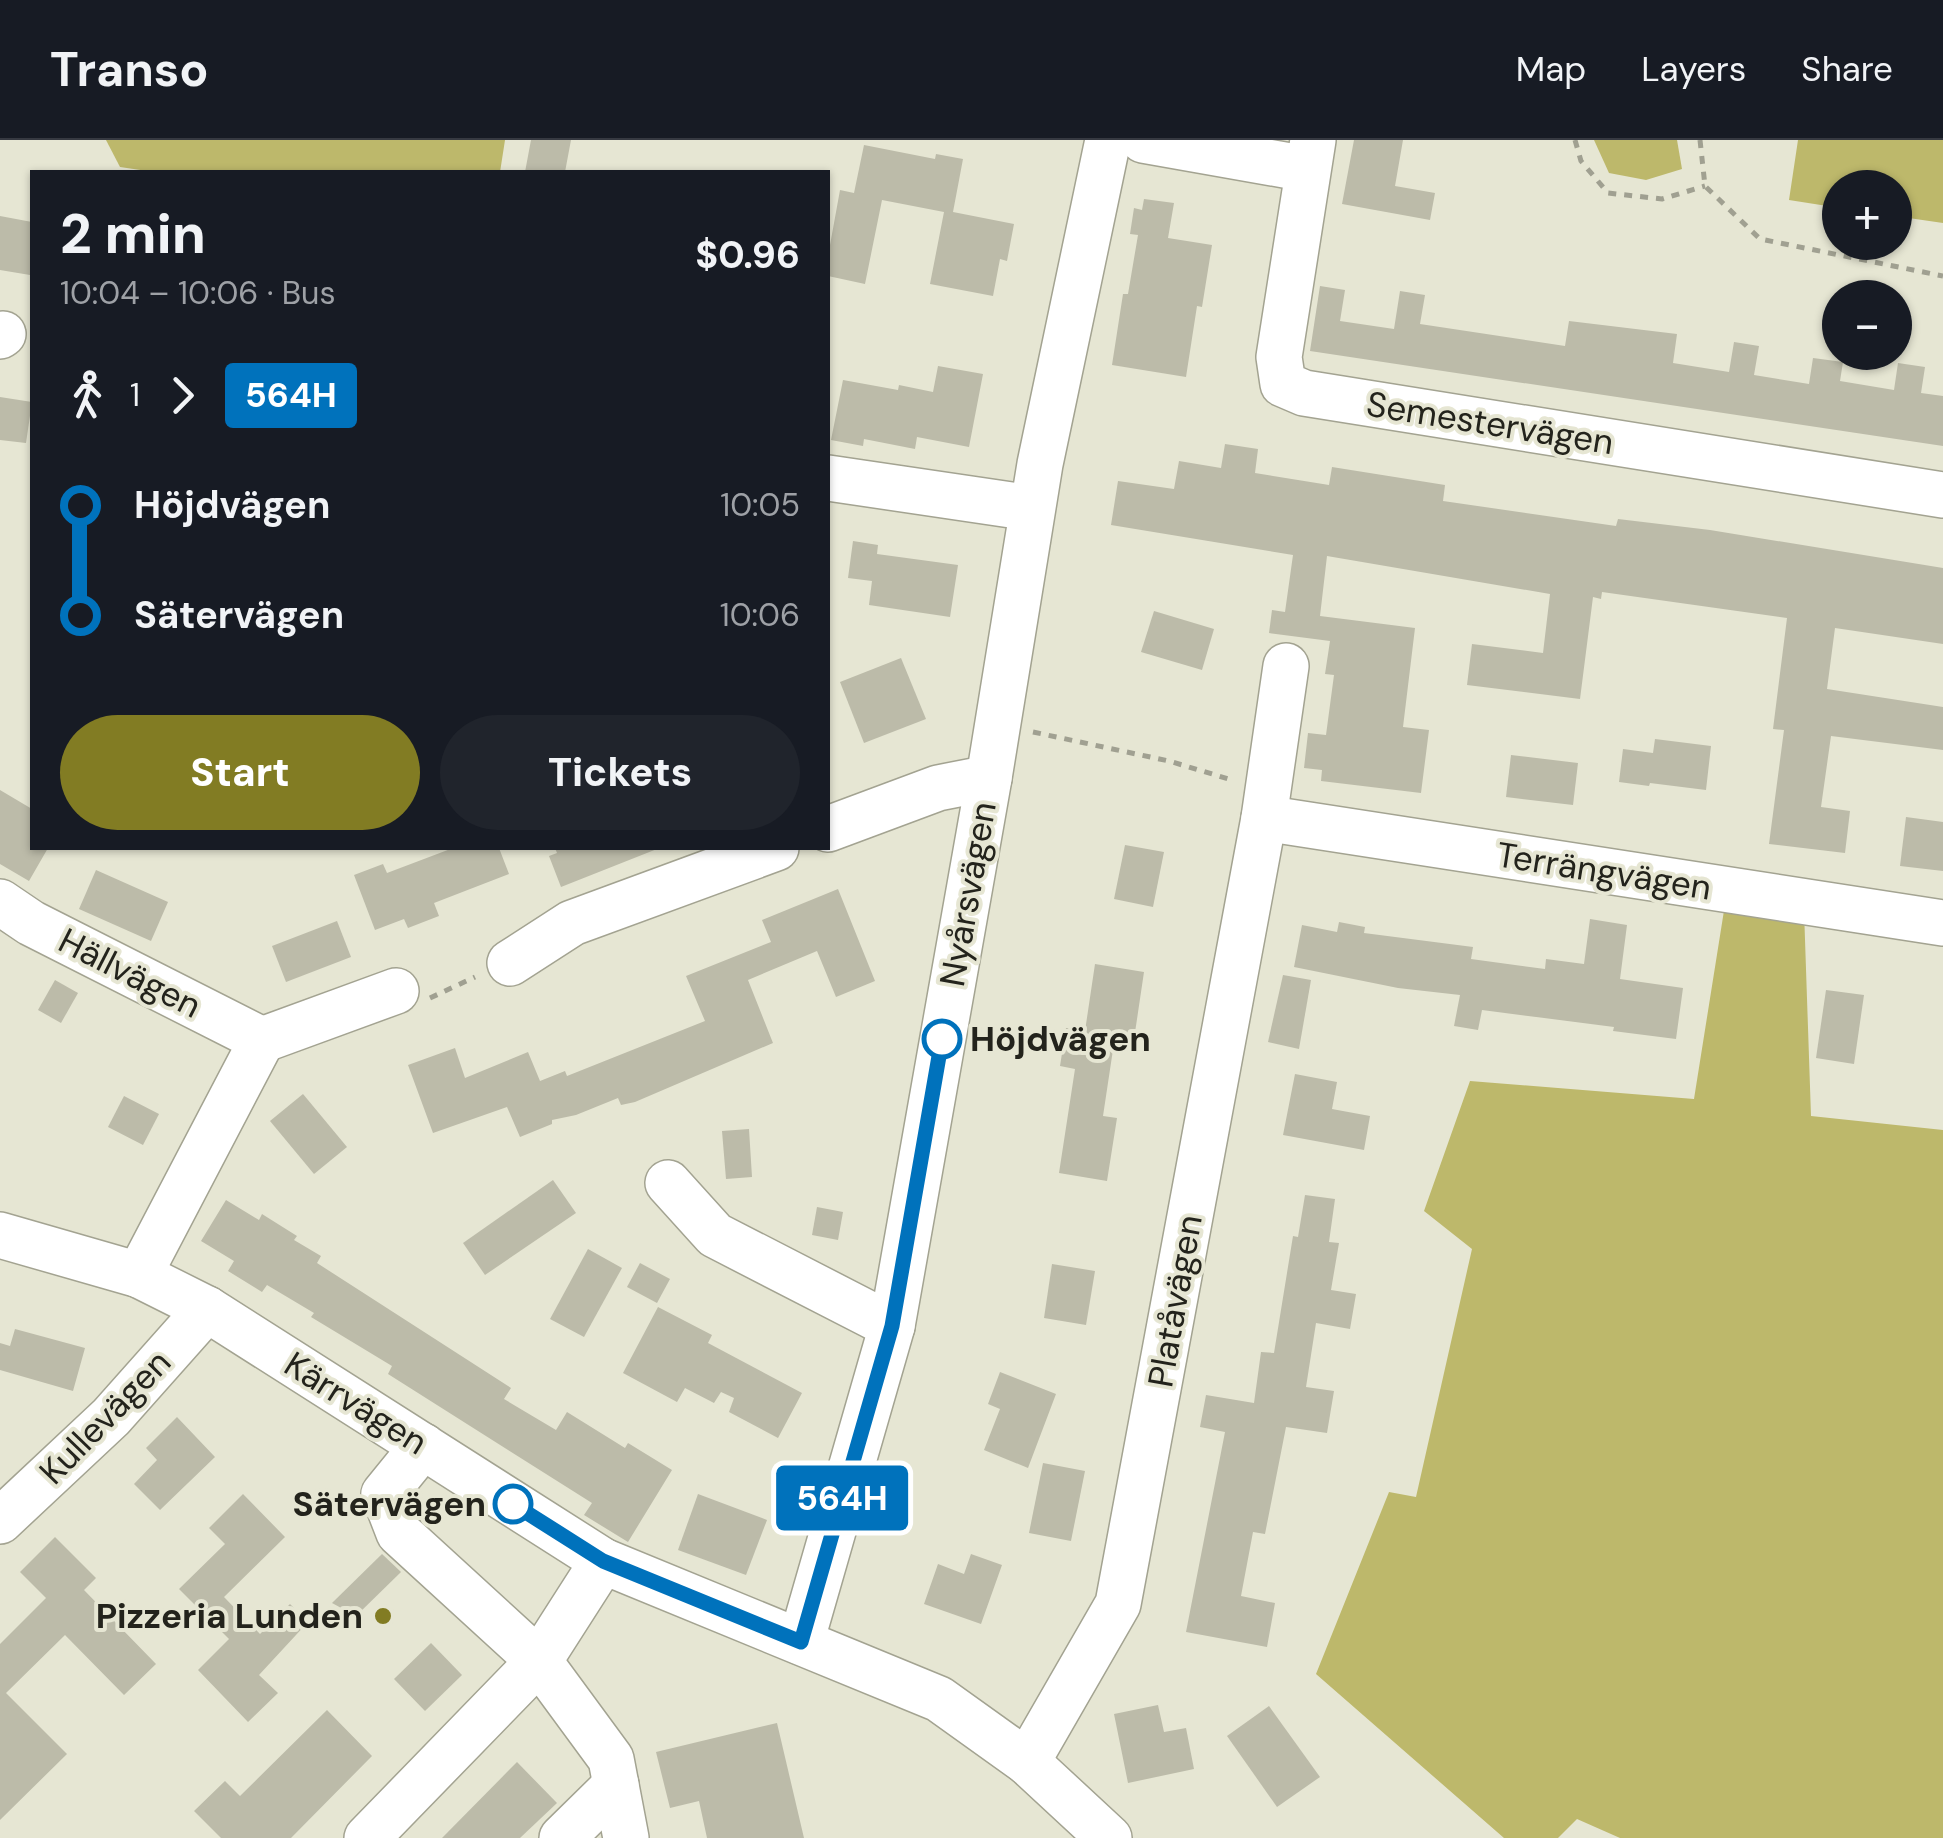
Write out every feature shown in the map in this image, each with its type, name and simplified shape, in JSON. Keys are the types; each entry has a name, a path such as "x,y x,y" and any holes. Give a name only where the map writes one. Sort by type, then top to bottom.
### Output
{"street":[{"name":"Nyårsvägen","path":"801,1642 892,1326 989,778 1032,508 1108,140"},
{"path":"1143,140 1310,154"},
{"name":"Semestervägen","path":"1310,154 1279,357 1283,384 1304,393 1943,495"},
{"path":"830,478 1032,508"},
{"name":"Platåvägen","path":"1027,1762 1118,1604 1266,804 1286,666"},
{"path":"830,827 938,788 989,778"},
{"name":"Terrängvägen","path":"1266,804 1943,923"},
{"path":"510,963 572,923 771,850"},
{"name":"Hällvägen","path":"0,902 31,923 262,1040"},
{"path":"139,1275 262,1040 396,992"},
{"path":"668,1182 716,1235 892,1326"},
{"name":"Kärrvägen","path":"0,1235 139,1275 207,1309 603,1561 939,1699 1027,1762 1109,1838"},
{"name":"Kullevägen","path":"0,1522 111,1417 207,1309"},
{"path":"423,1446 384,1494 399,1533 539,1661 611,1759 626,1838"},
{"path":"368,1838 539,1661 603,1561"},
{"path":"562,1838 616,1785"}],"path":[{"path":"1575,140 1581,161 1608,193 1662,199 1705,186"},
{"path":"1700,140 1705,186 1760,240 1943,276"},
{"path":"997,725 1169,761 1266,804"}],"shaded area":[{"path":"106,140 505,140 500,170 120,167"},
{"path":"1594,140 1677,140 1682,169 1646,180 1609,173"},
{"path":"1798,140 1943,140 1943,223 1912,218 1912,170 1822,170 1822,205 1789,200"},
{"path":"1726,898 1804,910 1811,1116 1943,1130 1943,1838 1620,1838 1577,1819 1558,1838 1504,1838 1316,1674 1389,1492 1416,1497 1472,1249 1424,1211 1470,1081 1694,1099"}],"building":[{"path":"531,140 571,140 565,170 525,170"},
{"path":"1354,140 1403,140 1395,186 1435,193 1430,220 1342,204"},
{"path":"864,145 935,159 936,154 963,159 953,212 1014,224 1007,261 1000,259 993,296 930,284 944,212 882,200 865,284 830,276 830,245 840,190 854,193"},
{"path":"1144,199 1174,203 1168,238 1212,245 1186,377 1112,365 1123,294 1128,294 1138,235 1130,234 1134,208 1142,210"},
{"path":"0,216 30,222 30,275 0,270"},
{"path":"1320,286 1345,290 1340,321 1394,329 1400,291 1425,295 1420,324 1565,346 1569,321 1677,334 1673,363 1729,372 1734,342 1759,346 1754,375 1809,384 1813,358 1822,359 1822,370 1842,370 1840,381 1894,390 1897,370 1912,370 1912,365 1925,367 1921,393 1943,396 1943,446 1310,351"},
{"path":"938,366 983,374 969,447 917,437 915,449 864,439 863,446 831,440 843,380 933,392"},
{"path":"0,397 30,402 26,443 0,440"},
{"path":"1225,444 1258,449 1255,473 1329,485 1332,467 1445,485 1443,501 1616,526 1618,519 1710,530 1943,568 1943,644 1835,628 1827,689 1943,707 1943,750 1831,736 1821,807 1850,811 1845,853 1769,844 1784,730 1773,729 1787,618 1602,592 1601,599 1593,597 1580,699 1467,685 1472,644 1543,653 1550,594 1327,556 1320,616 1415,628 1403,727 1429,730 1421,793 1321,781 1322,770 1304,768 1308,733 1326,735 1334,675 1325,674 1330,641 1269,633 1272,610 1285,612 1293,555 1111,525 1118,481 1174,489 1179,461 1221,468"},
{"path":"853,541 878,545 877,554 958,565 950,617 869,605 872,581 848,578"},
{"path":"1154,611 1214,629 1202,670 1141,652"},
{"path":"901,658 926,719 864,743 840,682"},
{"path":"1655,739 1711,746 1706,790 1619,782 1623,749 1653,753"},
{"path":"1511,755 1578,763 1573,805 1506,797"},
{"path":"0,790 30,808 30,850 47,850 29,881 0,864"},
{"path":"1906,817 1943,822 1943,871 1900,866"},
{"path":"1125,845 1164,852 1153,907 1114,899"},
{"path":"448,850 500,850 509,874 434,903 439,916 408,928 404,919 375,930 354,875 383,864 387,873"},
{"path":"556,850 654,850 561,887 549,856 557,853"},
{"path":"96,870 168,902 151,941 79,909"},
{"path":"838,889 875,981 836,997 817,951 748,980 773,1043 635,1102 621,1105 618,1098 552,1120 552,1124 520,1137 507,1107 433,1133 408,1065 455,1048 465,1078 528,1052 540,1081 565,1071 567,1076 705,1021 686,976 771,942 762,920"},
{"path":"1590,919 1627,925 1620,979 1683,988 1676,1039 1482,1010 1478,1030 1454,1026 1460,995 1398,988 1294,967 1302,925 1337,932 1339,922 1365,927 1364,933 1473,947 1471,959 1545,969 1546,959 1584,964"},
{"path":"337,921 351,957 286,982 272,946"},
{"path":"1095,964 1144,972 1133,1046 1114,1043 1103,1116 1117,1118 1107,1181 1059,1173 1075,1069 1060,1066 1066,1028 1085,1031"},
{"path":"1283,975 1311,980 1299,1049 1268,1042"},
{"path":"55,980 78,993 61,1023 38,1010"},
{"path":"1826,990 1864,995 1854,1064 1816,1058"},
{"path":"1295,1074 1337,1082 1332,1109 1370,1116 1364,1150 1283,1135"},
{"path":"303,1094 347,1147 314,1174 270,1121"},
{"path":"124,1096 159,1114 143,1145 108,1127"},
{"path":"749,1129 752,1177 726,1179 722,1131"},
{"path":"553,1180 576,1213 485,1275 463,1243"},
{"path":"1305,1195 1335,1199 1329,1242 1339,1243 1331,1290 1356,1294 1350,1329 1316,1323 1306,1387 1334,1391 1327,1433 1286,1427 1265,1534 1253,1532 1241,1596 1275,1603 1267,1647 1186,1632 1225,1432 1200,1427 1206,1395 1254,1403 1261,1352 1274,1353 1293,1236 1298,1237"},
{"path":"226,1200 259,1220 262,1214 297,1236 294,1240 321,1256 317,1263 511,1388 504,1399 556,1430 567,1412 625,1448 628,1443 672,1470 628,1542 584,1515 592,1503 388,1374 392,1366 311,1317 314,1313 267,1285 262,1292 228,1271 234,1261 201,1241"},
{"path":"817,1207 843,1212 838,1240 812,1235"},
{"path":"588,1249 622,1268 584,1337 550,1319"},
{"path":"640,1263 670,1279 657,1303 627,1287"},
{"path":"1052,1264 1095,1271 1086,1325 1044,1318"},
{"path":"658,1307 712,1335 708,1343 802,1393 778,1438 729,1412 734,1398 721,1392 714,1403 685,1388 677,1402 623,1373"},
{"path":"15,1329 85,1348 73,1391 0,1370 0,1343 10,1346"},
{"path":"1000,1372 1056,1394 1028,1468 984,1450 1000,1409 988,1404"},
{"path":"177,1417 215,1457 160,1510 134,1484 157,1460 146,1448"},
{"path":"1043,1463 1085,1471 1071,1541 1029,1533"},
{"path":"243,1494 285,1537 224,1597 260,1634 290,1604 308,1622 259,1675 278,1693 248,1722 198,1670 229,1639 179,1589 225,1544 209,1528"},
{"path":"698,1494 767,1520 746,1575 678,1550"},
{"path":"55,1537 96,1578 84,1590 156,1664 124,1695 65,1635 6,1693 67,1754 0,1820 0,1644 46,1598 20,1572"},
{"path":"382,1554 401,1572 356,1616 332,1603"},
{"path":"971,1554 1002,1565 981,1624 924,1604 938,1564 964,1574"},
{"path":"431,1643 462,1675 425,1711 394,1679"},
{"path":"1158,1705 1164,1732 1186,1728 1194,1769 1128,1783 1114,1714"},
{"path":"1269,1706 1320,1777 1277,1807 1227,1736"},
{"path":"327,1710 372,1756 291,1838 221,1838 194,1811 225,1781 240,1796"},
{"path":"777,1723 804,1838 707,1838 699,1801 670,1808 656,1752"},
{"path":"517,1762 557,1803 520,1838 442,1838"}],"bus line":[{"name":"564H","path":"513,1504 603,1561 801,1642 892,1326 942,1039"}],"place":[{"name":"Höjdvägen","path":"942,1039"},
{"name":"Sätervägen","path":"513,1504"},
{"name":"Pizzeria Lunden","path":"383,1616"}]}
